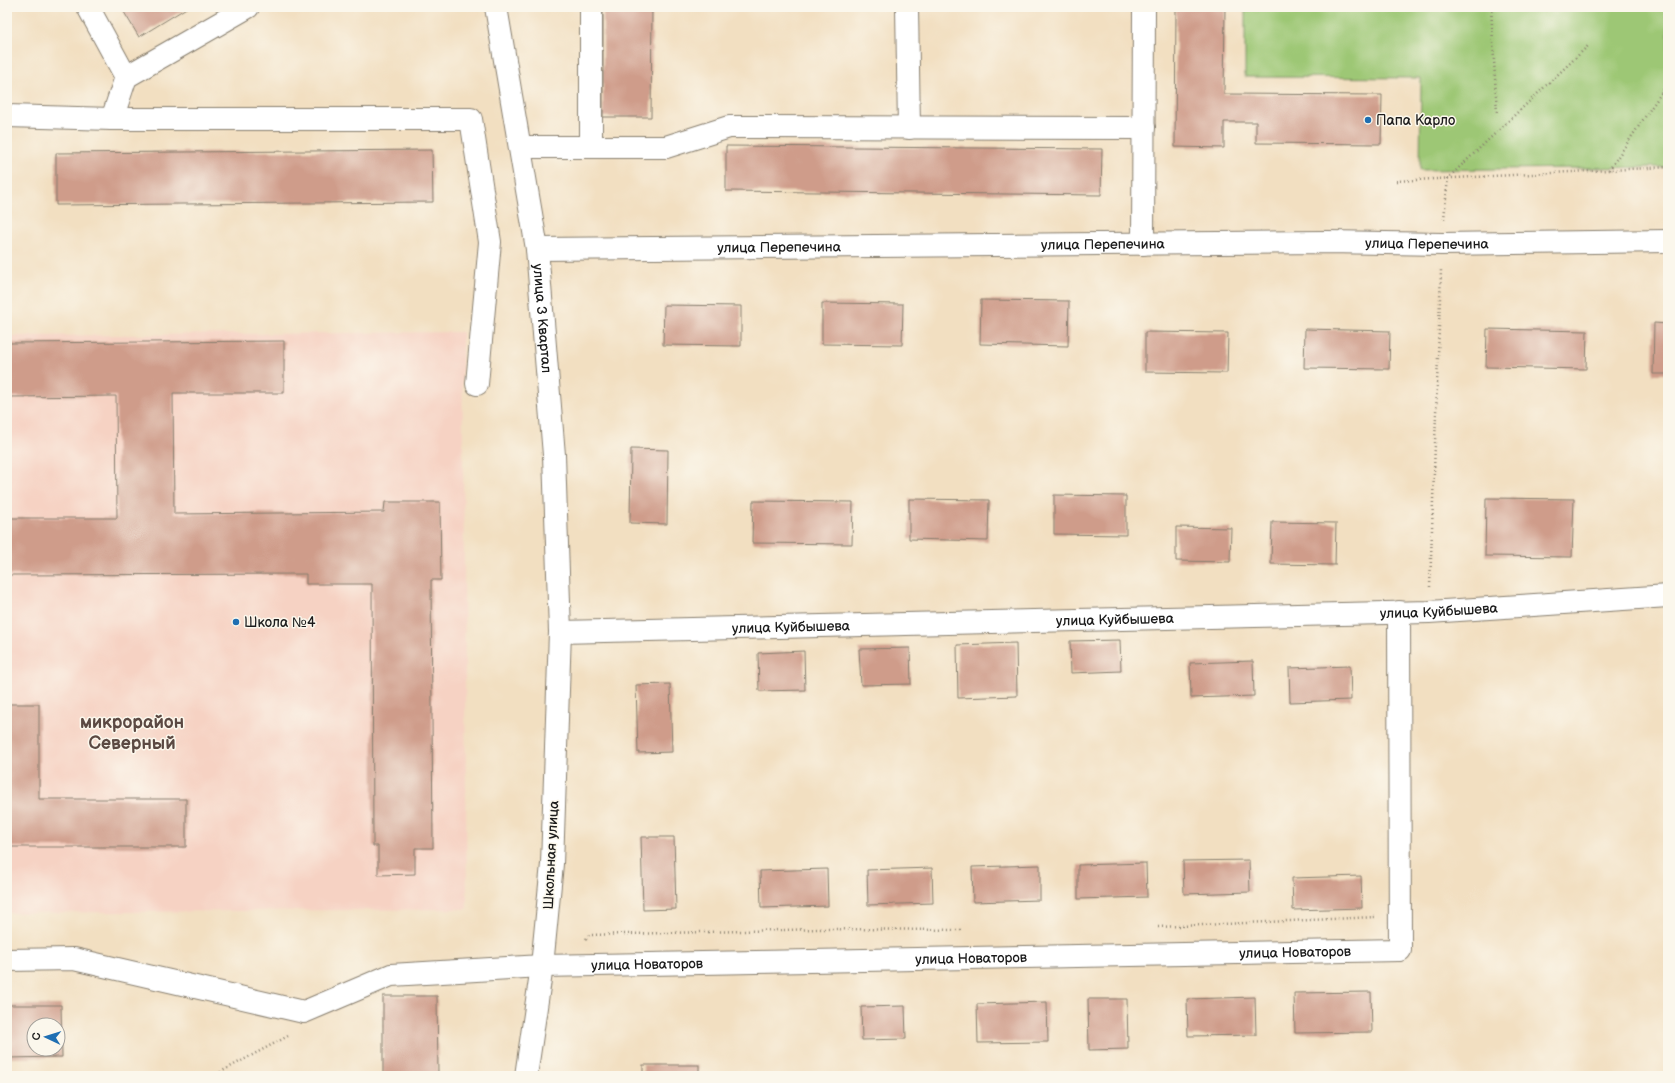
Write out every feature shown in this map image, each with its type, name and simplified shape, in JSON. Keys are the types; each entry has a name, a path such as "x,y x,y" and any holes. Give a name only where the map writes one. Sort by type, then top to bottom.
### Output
{"street":[{"path":"88,7 126,76"},
{"path":"112,118 126,76 248,7"},
{"name":"улица 3 Квартал","path":"496,7 537,249 554,455 560,632"},
{"path":"591,7 591,147"},
{"path":"907,7 909,128"},
{"path":"1143,244 1144,7"},
{"path":"7,116 112,118 471,119 490,242 477,384"},
{"path":"520,147 666,147 729,127 1144,128"},
{"name":"улица Перепечина","path":"537,249 1328,242 1442,244 1668,241"},
{"name":"улица Куйбышева","path":"560,632 1429,612 1668,596"},
{"name":"улица Новаторов","path":"7,960 74,959 304,1012 392,976 542,966 1400,950 1399,612"},
{"name":"Школьная улица","path":"526,1076 542,966 552,864 560,632"}],"path":[{"path":"1491,7 1498,113"},
{"path":"1429,612 1442,244 1448,178 1588,46"},
{"path":"1609,170 1668,82"},
{"path":"1396,181 1668,167"},
{"path":"1156,927 1376,917"},
{"path":"568,966 589,935 820,929 968,930"},
{"path":"213,1076 296,1032"}],"shaded area":[{"name":"Школа №4","path":"462,332 467,909 7,913 7,336"}],"green space":[{"path":"1245,7 1668,7 1668,167 1420,170 1421,78 1245,77"}],"building":[{"path":"121,7 188,7 139,37"},
{"path":"603,7 652,7 651,117 603,117"},
{"path":"1176,7 1225,7 1224,94 1382,95 1381,144 1256,143 1256,122 1224,122 1224,148 1175,147"},
{"path":"726,146 1102,149 1101,195 726,191"},
{"path":"432,150 433,202 56,205 56,153"},
{"path":"981,300 1069,301 1068,346 980,344"},
{"path":"822,303 903,304 902,345 822,344"},
{"path":"664,305 741,306 741,346 663,345"},
{"path":"1654,323 1668,324 1668,374 1653,374"},
{"path":"1305,329 1390,331 1389,369 1304,368"},
{"path":"1487,329 1587,331 1586,369 1486,367"},
{"path":"1145,332 1228,333 1227,373 1145,372"},
{"path":"284,341 284,393 173,393 174,514 384,512 385,502 440,502 441,580 431,580 433,848 415,848 415,874 378,875 378,846 373,846 372,584 306,584 306,574 7,575 7,518 117,518 116,396 7,397 7,343"},
{"path":"631,449 668,450 667,524 630,523"},
{"path":"1054,495 1126,496 1126,535 1054,534"},
{"path":"1486,498 1574,499 1572,557 1485,556"},
{"path":"909,499 989,500 988,541 909,539"},
{"path":"753,501 853,502 852,544 752,543"},
{"path":"1272,522 1336,523 1335,565 1271,564"},
{"path":"1176,527 1231,528 1230,562 1176,561"},
{"path":"1120,640 1121,671 1071,673 1070,641"},
{"path":"1016,643 1017,696 958,698 957,645"},
{"path":"910,648 911,684 861,685 859,649"},
{"path":"804,651 805,690 759,691 758,653"},
{"path":"1253,661 1254,696 1191,698 1190,663"},
{"path":"1350,666 1351,700 1290,702 1289,668"},
{"path":"670,684 672,752 638,753 636,685"},
{"path":"7,704 39,704 39,799 186,799 186,847 7,847"},
{"path":"641,837 674,837 676,909 643,910"},
{"path":"1249,860 1250,892 1184,894 1183,861"},
{"path":"1146,863 1147,897 1078,899 1078,865"},
{"path":"1040,865 1040,900 973,902 972,867"},
{"path":"932,868 933,903 868,905 867,870"},
{"path":"827,869 828,906 761,908 760,871"},
{"path":"1361,876 1362,908 1293,910 1292,878"},
{"path":"1371,992 1372,1032 1295,1033 1294,993"},
{"path":"383,996 437,996 438,1074 383,1075"},
{"path":"1255,997 1256,1035 1188,1036 1187,999"},
{"path":"1088,999 1127,999 1128,1049 1089,1050"},
{"path":"1047,1002 1048,1042 978,1043 977,1004"},
{"path":"7,1005 61,1005 61,1017 26,1017 26,1057 62,1057 7,1058"},
{"path":"905,1006 906,1039 862,1040 861,1007"},
{"path":"643,1065 699,1065 699,1076 643,1076"}],"place":[{"name":"Папа Карло","path":"1368,120"},
{"name":"Школа №4","path":"236,622"}],"district":[{"name":"микрорайон Северный","path":"132,732"}]}
